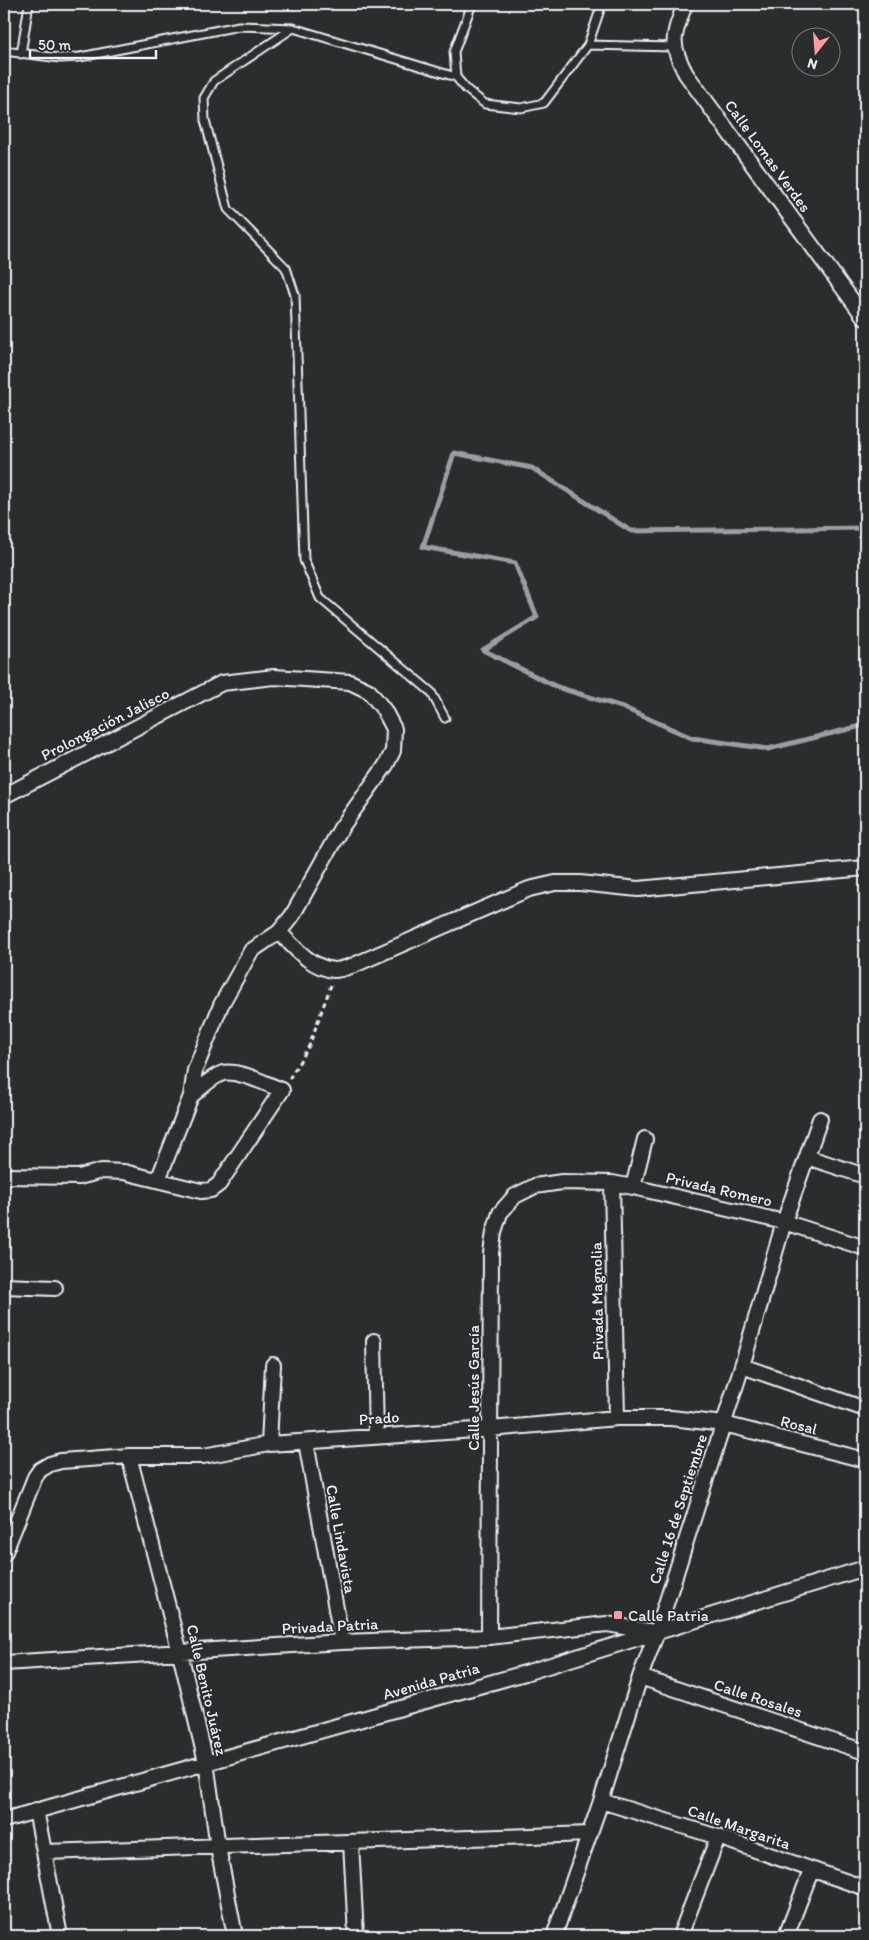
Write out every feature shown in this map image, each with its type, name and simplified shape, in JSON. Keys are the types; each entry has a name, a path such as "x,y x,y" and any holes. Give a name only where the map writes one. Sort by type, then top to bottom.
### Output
{"street":[{"path":"674,47 676,28 684,4"},
{"name":"Calle Lomas Verdes","path":"674,47 686,74 865,318"},
{"name":"Prolongación Jalisco","path":"4,796 222,682 274,677 350,682 369,691 384,710 394,729 393,751 341,828 292,916 279,932"},
{"path":"158,1180 191,1096 196,1070 222,1005 251,951 279,932 305,958 322,967 336,970 354,965 529,889 555,883 580,883 638,889 865,868"},
{"path":"4,1176 79,1177 102,1171 124,1172 201,1192 211,1190 219,1184 282,1090 239,1074 224,1073 212,1079 191,1096"},
{"name":"Calle 16 de Septiembre","path":"554,1936 601,1801 640,1677 658,1632 742,1366 784,1222 820,1119"},
{"path":"633,1187 645,1139"},
{"path":"807,1158 865,1176"},
{"name":"Privada Romero","path":"562,1182 612,1183 633,1187 784,1222 865,1248"},
{"name":"Calle Jesús García","path":"489,1637 491,1253 494,1232 500,1214 515,1196 535,1186 562,1182"},
{"name":"Privada Magnolia","path":"612,1183 617,1418"},
{"path":"4,1286 55,1288"},
{"path":"374,1341 376,1436"},
{"path":"269,1444 273,1365"},
{"path":"742,1366 865,1408"},
{"name":"Prado","path":"4,1554 30,1485 40,1470 50,1464 61,1461 129,1456 203,1456 269,1444 490,1429 617,1418 671,1418 724,1424"},
{"name":"Rosal","path":"724,1424 865,1460"},
{"name":"Calle Lindavista","path":"306,1442 342,1642"},
{"name":"Calle Benito Juárez","path":"129,1456 206,1762 218,1846 236,1936"},
{"name":"Avenida Patria","path":"4,1820 525,1673 865,1568"},
{"name":"Privada Patria","path":"4,1663 342,1642 489,1637 607,1624 658,1632"},
{"name":"Calle Rosales","path":"640,1677 865,1752"},
{"name":"Calle Margarita","path":"601,1801 718,1837 811,1871 865,1888"},
{"path":"36,1810 60,1936"},
{"path":"45,1852 590,1834"},
{"path":"680,1936 718,1837"},
{"path":"351,1842 356,1936"},
{"path":"786,1936 811,1871"}],"lane":[{"path":"21,54 28,4"},
{"path":"456,77 454,52 472,4"},
{"path":"4,52 60,58 80,58 238,26 293,28 456,77 466,89 485,104 521,108 544,104 588,45 602,4"},
{"path":"293,28 214,81 204,98 205,120 228,209 286,268 295,295 304,560 320,598 431,692 445,718"},
{"path":"588,45 674,47"}],"path":[{"path":"282,1090 309,1046 336,970"}],"waterway":[{"path":"865,528 631,531 532,468 454,453 423,547 515,563 537,617 483,650 557,687 622,707 692,738 768,749 865,725"}],"place":[{"name":"Calle Patria","path":"618,1615"}]}
